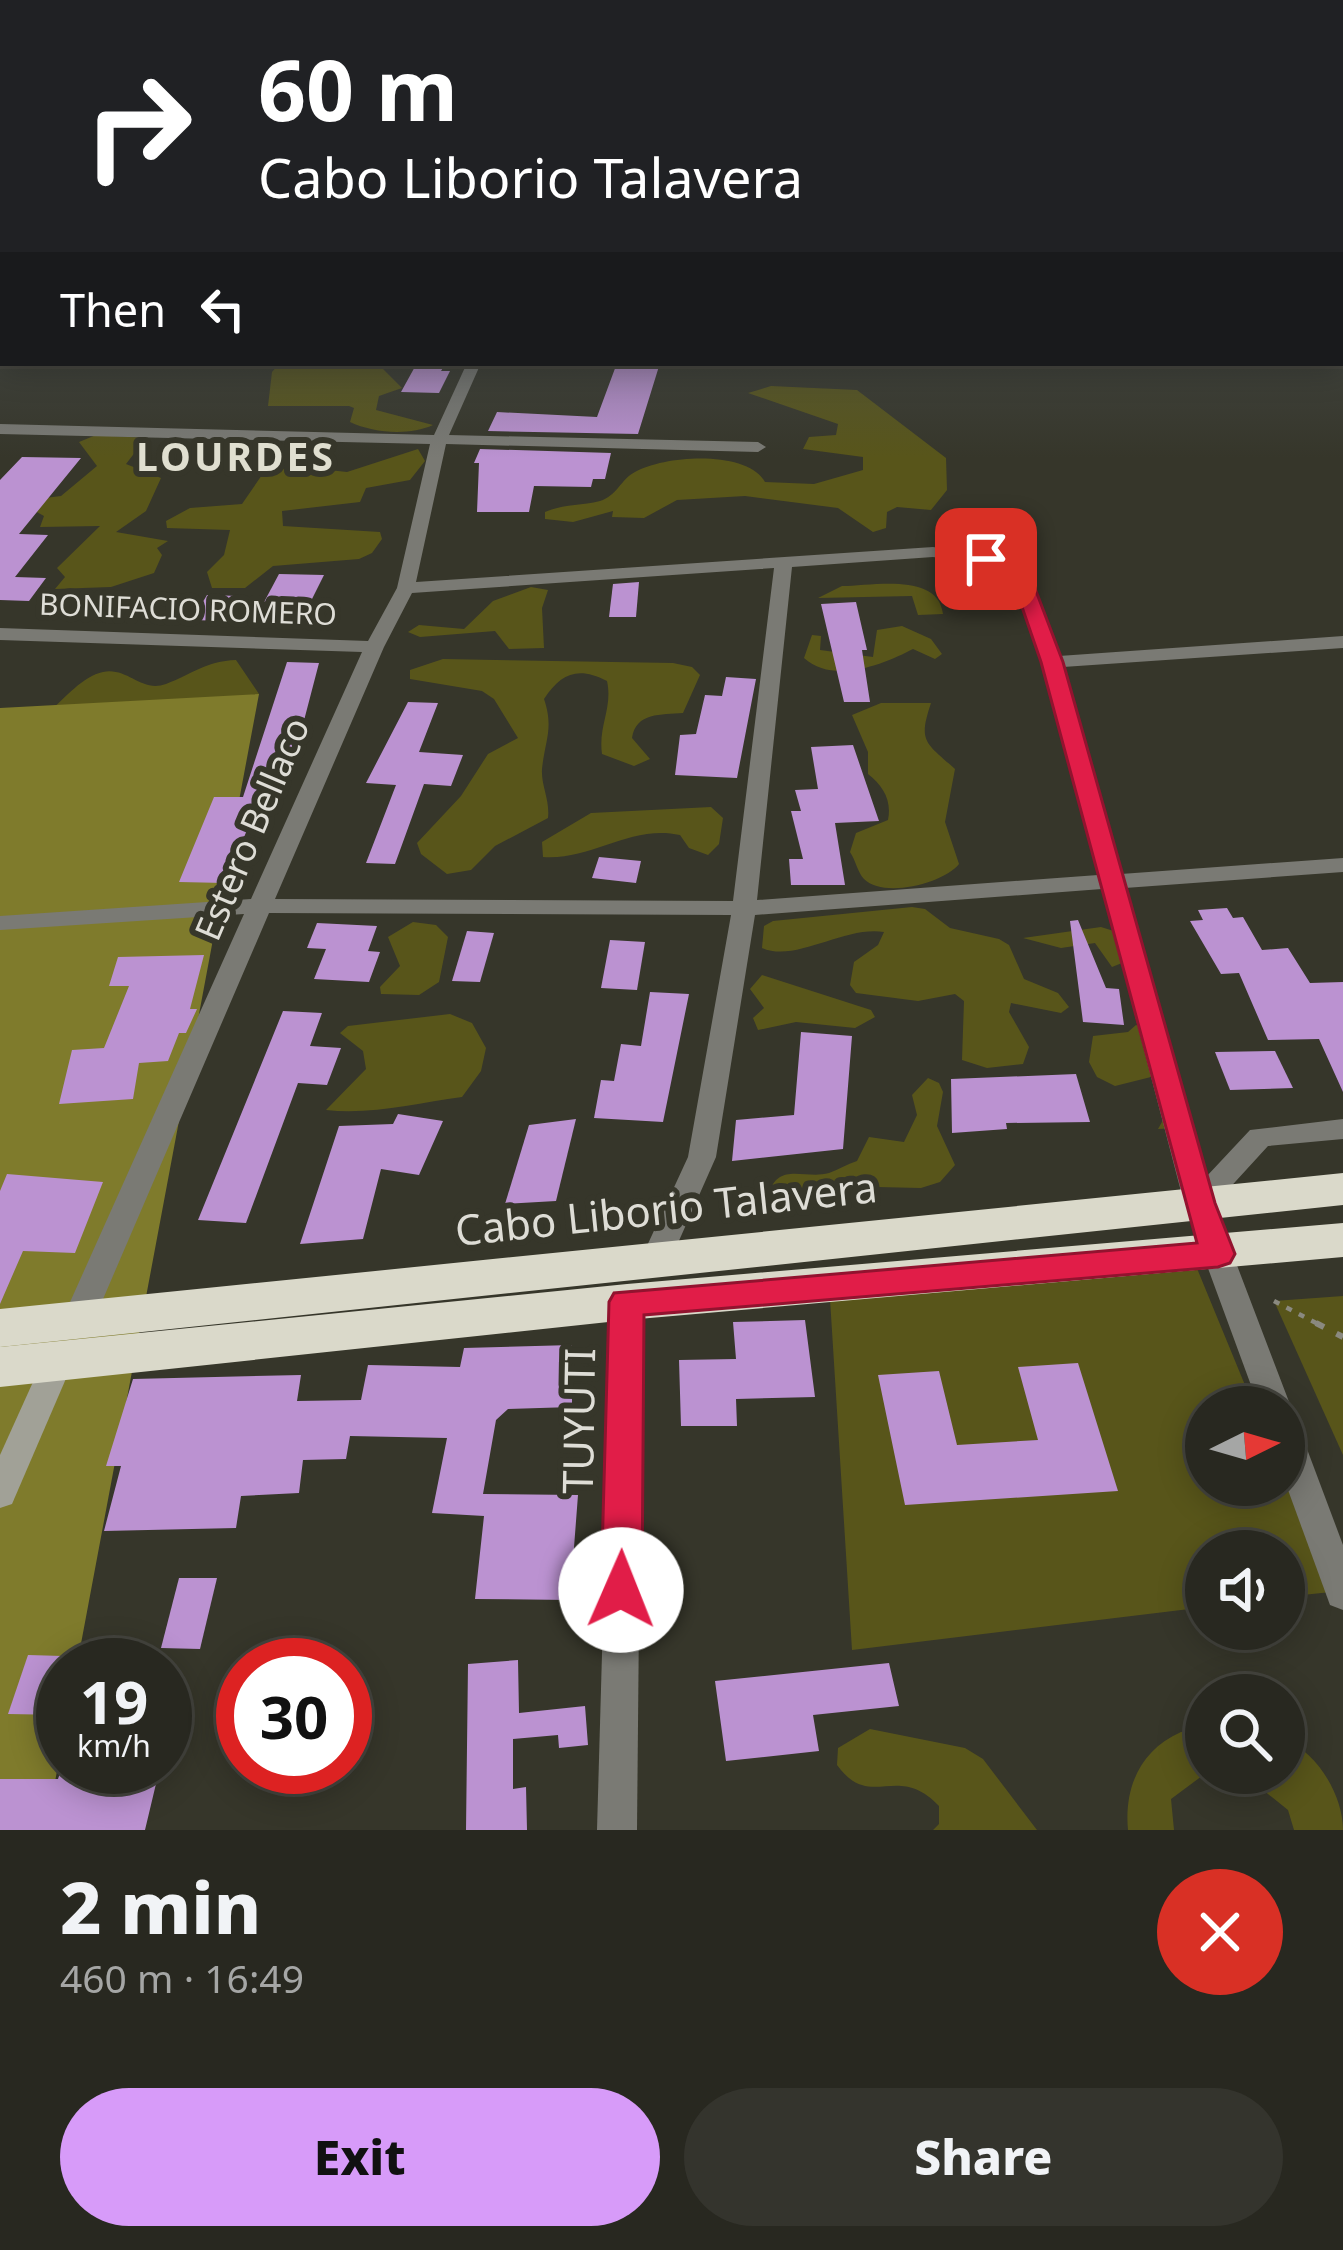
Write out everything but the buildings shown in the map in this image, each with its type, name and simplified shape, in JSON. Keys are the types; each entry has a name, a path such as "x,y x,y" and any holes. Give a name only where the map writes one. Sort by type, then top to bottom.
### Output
{"highway":[{"name":"Cabo Liborio Talavera","path":"0,1367 68,1340 655,1261 1343,1189"},
{"name":"Cabo Liborio Talavera","path":"0,1328 68,1340 627,1302 1343,1240"}],"street":[{"name":"Estero Bellaco","path":"0,1493 374,647 406,588 438,443 473,366"},
{"path":"0,429 758,447"},
{"path":"406,588 933,552 986,559 1021,575 1052,662 1199,1203 1267,1386"},
{"path":"655,1261 702,1157 744,908 784,563"},
{"name":"BONIFACIO ROMERO","path":"0,634 374,647"},
{"path":"1052,662 1343,642"},
{"path":"0,923 262,906 744,908 1343,866"},
{"path":"1199,1203 1260,1137 1343,1129"},
{"name":"TUYUTI","path":"617,1830 627,1302"},
{"path":"1305,1489 1343,1593"}],"path":[{"path":"1274,1301 1343,1337"}],"shaded area":[{"path":"277,366 380,366 402,388 379,396 376,410 433,425 413,431 380,431 350,422 354,408 349,406 268,406 272,372"},
{"path":"771,386 857,390 946,458 947,490 931,510 897,507 887,512 886,528 873,532 838,508 745,496 677,500 644,518 612,517 613,511 573,522 545,519 545,512 552,509 606,499 635,472 649,466 685,459 724,460 756,472 765,482 814,484 863,470 863,457 803,449 809,437 836,435 838,424 748,393"},
{"path":"96,435 146,438 126,464 161,478 146,511 116,532 168,541 157,548 162,555 154,573 111,587 55,589 65,577 57,568 100,526 40,527 44,516 35,511 37,499 61,496 97,466 79,442"},
{"path":"418,449 425,461 410,480 366,488 360,502 282,511 283,526 380,532 382,539 372,553 359,559 273,566 245,588 212,588 207,572 224,555 230,530 167,528 166,521 190,508 242,504 275,456 292,456 301,467 347,472"},
{"path":"842,586 917,587 938,601 943,614 918,615 912,596 818,598"},
{"path":"531,587 548,590 542,608 544,648 509,649 495,631 420,637 408,632 419,625 464,629 493,601"},
{"path":"902,626 931,639 942,654 935,659 913,649 874,666 844,671 816,666 804,658 812,635 821,636 820,650 873,657 877,630"},
{"path":"443,659 673,663 692,667 700,675 683,713 651,716 639,723 632,738 650,759 634,766 602,754 607,681 579,673 557,683 544,699 549,726 542,775 548,818 495,846 471,870 447,874 421,854 417,843 461,796 488,754 518,738 494,699 482,691 410,679 410,670"},
{"path":"236,660 259,694 229,712 50,711 81,683 103,672 157,686 208,665"},
{"path":"259,694 82,1638 36,1638 36,1794 53,1794 46,1830 0,1830 0,708"},
{"path":"881,703 931,703 927,740 955,769 945,822 959,864 941,877 899,888 873,885 862,876 850,852 856,833 888,820 887,800 868,774 868,752 852,715"},
{"path":"711,807 723,818 719,844 708,855 689,848 680,835 662,833 577,854 543,857 542,842 591,813"},
{"path":"925,909 950,928 1009,945 1024,979 1058,993 1069,1007 1061,1013 1011,1003 1009,1012 1029,1047 1023,1064 987,1068 962,1060 964,1001 955,994 918,1001 856,993 850,985 854,962 878,945 884,932 852,934 790,951 762,948 764,926 773,921"},
{"path":"413,922 436,925 448,937 439,982 419,995 381,994 380,987 400,966 388,937"},
{"path":"1101,927 1120,933 1127,961 1112,967 1095,943 1061,948 1023,938"},
{"path":"762,975 871,1010 875,1017 855,1028 796,1022 758,1030 753,1018 764,1008 750,989"},
{"path":"450,1014 472,1023 486,1048 481,1071 462,1097 377,1110 326,1110 366,1069 363,1051 340,1033 348,1026"},
{"path":"1136,1025 1150,1029 1160,1076 1180,1109 1178,1128 1158,1129 1167,1113 1151,1077 1115,1086 1097,1077 1089,1062 1093,1036 1128,1032"},
{"path":"928,1078 939,1083 943,1092 937,1126 955,1165 940,1182 921,1188 877,1187 865,1181 829,1196 773,1199 769,1194 773,1184 786,1175 820,1175 857,1161 869,1137 904,1142 917,1115 912,1095"},
{"path":"1196,1266 1245,1386 1185,1386 1185,1506 1296,1506 1331,1592 1305,1595 1305,1530 1185,1530 1185,1610 852,1650 830,1299"},
{"path":"1343,1296 1343,1455 1274,1301"},
{"path":"870,1729 965,1748 983,1759 1037,1830 933,1830 939,1824 939,1806 924,1793 910,1787 861,1785 837,1765 838,1748"},
{"path":"1185,1732 1185,1789 1171,1799 1174,1830 1128,1830 1132,1785 1145,1760 1167,1740"},
{"path":"1305,1752 1333,1789 1343,1830 1294,1830 1288,1810 1268,1794 1305,1794"}],"district":[{"name":"LOURDES","path":"236,457"}],"route":[{"path":"621,1590 627,1302 1218,1254 1199,1203 1052,662 1021,575 986,559"}]}
